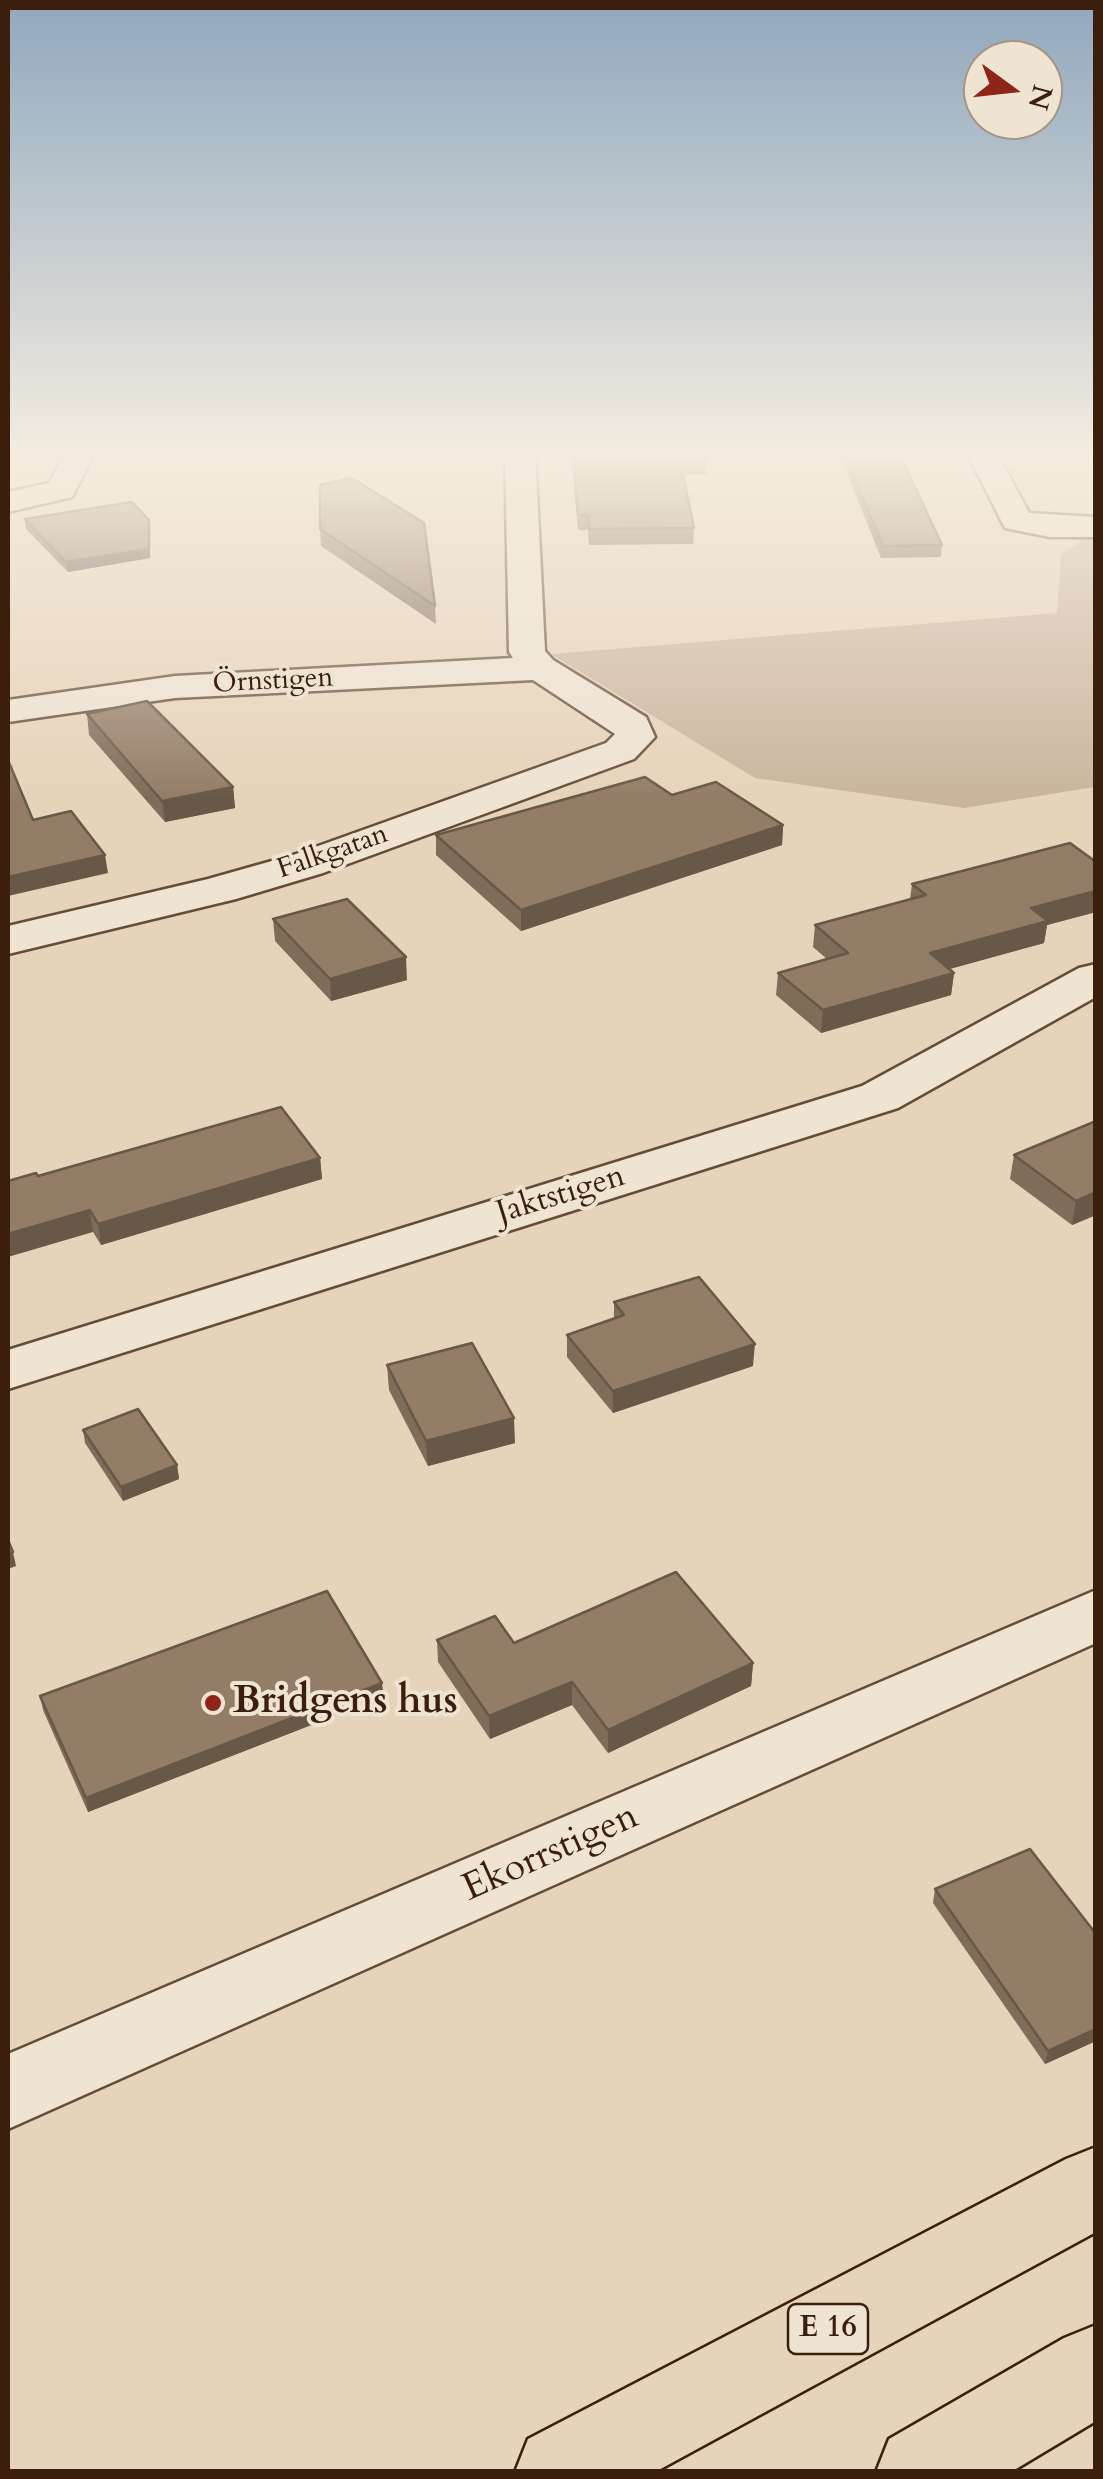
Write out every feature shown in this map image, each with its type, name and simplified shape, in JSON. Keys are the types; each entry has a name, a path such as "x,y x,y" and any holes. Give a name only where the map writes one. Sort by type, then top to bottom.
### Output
{"highway":[{"name":"E 16","path":"561,2472 1096,2187"},
{"path":"922,2472 1096,2370"}],"street":[{"path":"524,567 527,652 540,668"},
{"name":"Örnstigen","path":"8,710 175,687 540,668"},
{"name":"Falkgatan","path":"8,940 220,890 308,864 620,752 635,737 632,725 540,668"},
{"name":"Jaktstigen","path":"8,1370 880,1098 1096,978"},
{"name":"Ekorrstigen","path":"8,2092 1096,1615"}],"shaded area":[{"path":"1060,567 1096,567 1095,787 964,808 755,778 551,654 1057,613"}],"building":[{"path":"376,567 430,567 435,606"},
{"path":"147,701 233,787 162,801 87,714"},
{"path":"8,760 33,820 71,811 105,855 8,877"},
{"path":"645,777 672,795 716,782 783,825 521,910 436,835"},
{"path":"1070,843 1096,862 1096,891 1031,908 1048,921 930,953 954,973 823,1010 778,973 848,953 815,925 926,895 912,884"},
{"path":"347,899 406,957 330,979 273,919"},
{"path":"281,1107 320,1158 98,1224 90,1210 8,1234 8,1181 36,1173 38,1176"},
{"path":"1096,1121 1096,1192 1076,1201 1014,1155"},
{"path":"699,1277 755,1344 613,1391 567,1335 624,1315 614,1302"},
{"path":"472,1343 514,1418 426,1441 387,1365"},
{"path":"138,1409 177,1465 121,1487 83,1430"},
{"path":"676,1572 753,1663 608,1730 572,1682 489,1716 437,1640 495,1616 514,1643"},
{"name":"Bridgens hus","path":"327,1591 382,1683 86,1798 40,1696"},
{"path":"1030,1849 1096,1934 1096,2029 1048,2051 935,1889"}],"place":[{"name":"Bridgens hus","path":"213,1703"}]}
